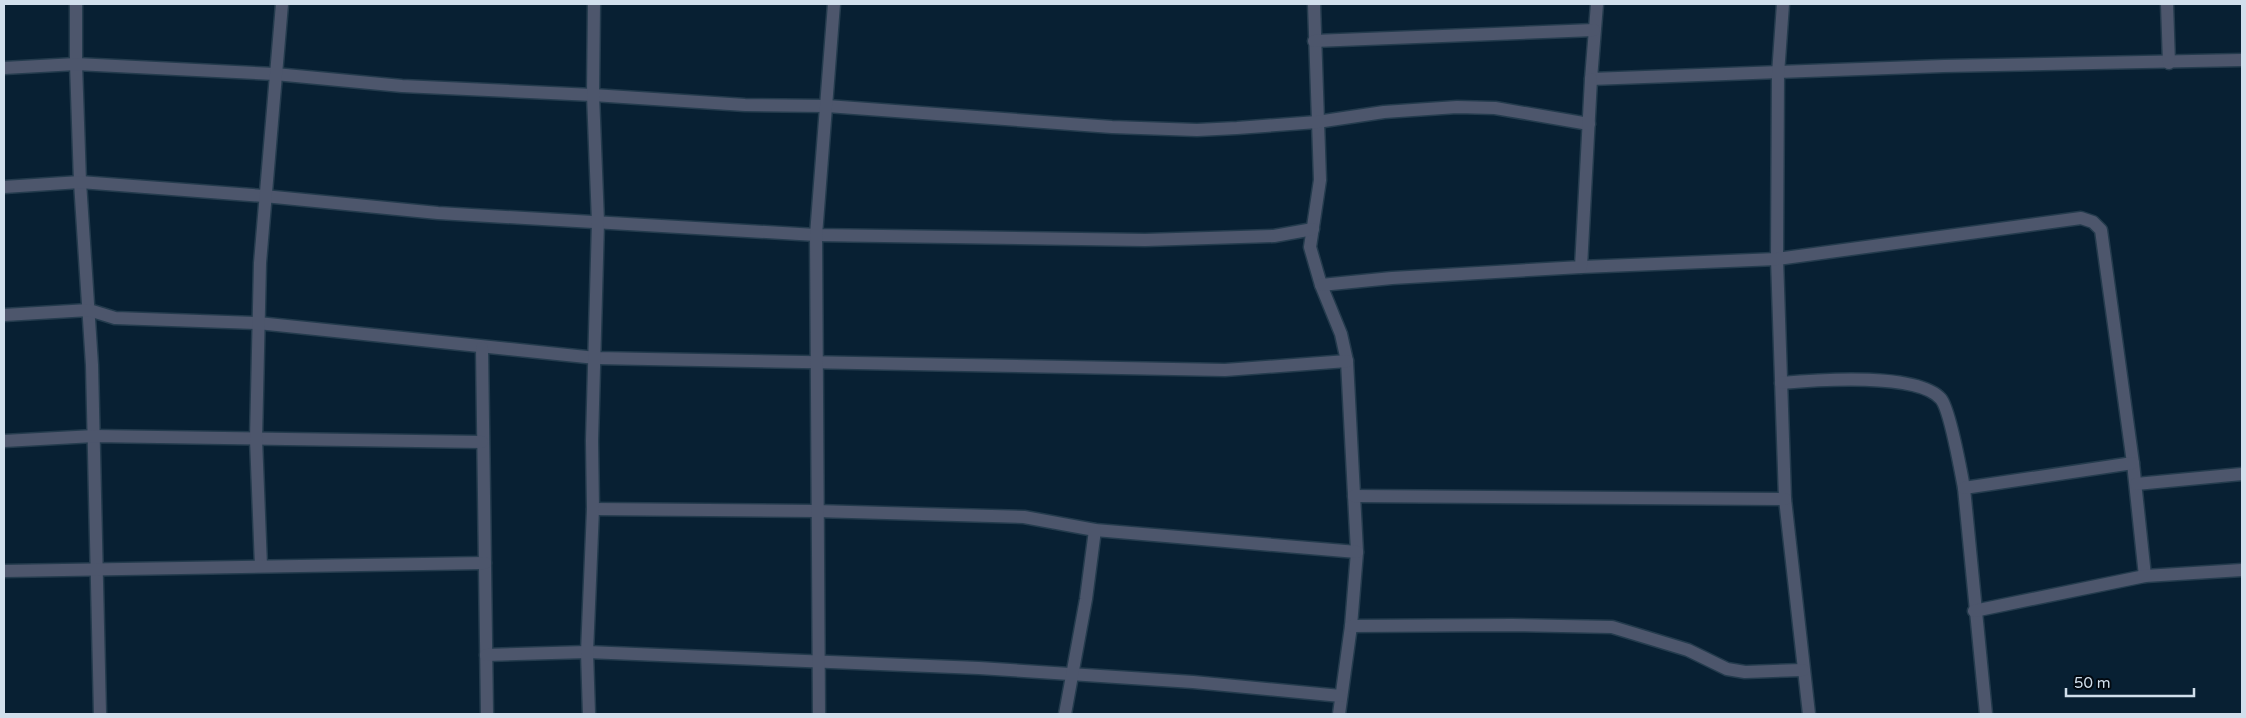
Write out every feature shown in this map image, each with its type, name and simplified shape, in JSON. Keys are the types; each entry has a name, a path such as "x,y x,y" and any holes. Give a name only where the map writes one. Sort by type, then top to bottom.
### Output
{"street":[{"path":"76,4 80,182 89,310 94,436 100,714"},
{"path":"260,566 256,439 258,323 264,196 282,4"},
{"path":"589,714 587,652 593,508 592,441 596,358 598,222 593,95 594,4"},
{"path":"819,714 816,511 816,236 834,4"},
{"path":"1314,4 1320,180 1310,247 1321,285 1341,334 1347,361 1357,552 1351,626 1339,714"},
{"path":"1581,267 1590,80 1597,4"},
{"path":"1783,4 1778,74 1777,259 1785,499 1808,714"},
{"path":"2167,4 2169,63"},
{"path":"1314,42 1594,30"},
{"path":"1590,80 1944,66 2169,63 2242,60"},
{"path":"4,68 76,64 275,74 402,86 593,95 745,105 827,106 1112,127 1197,130 1317,122 1384,112 1456,107 1496,108 1589,124"},
{"path":"4,187 80,182 264,196 438,213 816,236 1145,240 1274,236 1313,229"},
{"path":"1321,285 1382,278 1777,259 2081,218 2093,222 2101,230 2136,484 2145,576"},
{"path":"4,315 89,310 115,318 258,323 357,332 482,348 596,358 816,360 1225,370 1347,361"},
{"path":"482,348 482,442 486,505 486,714"},
{"path":"1781,382 1854,378 1914,386 1932,392 1942,400 1958,455 1964,488 1974,611 1986,714"},
{"path":"4,441 94,436 482,442"},
{"path":"1964,488 2133,463"},
{"path":"2136,484 2242,474"},
{"path":"1354,496 1785,499"},
{"path":"593,508 816,511 1024,517 1095,530 1357,552"},
{"path":"1065,714 1070,676 1086,599 1095,530"},
{"path":"4,571 485,563"},
{"path":"1974,611 2145,576 2242,570"},
{"path":"1351,626 1512,625 1612,627 1688,650 1727,669 1744,672 1804,670"},
{"path":"486,654 587,652 979,668 1070,676 1193,682 1341,696"}]}
